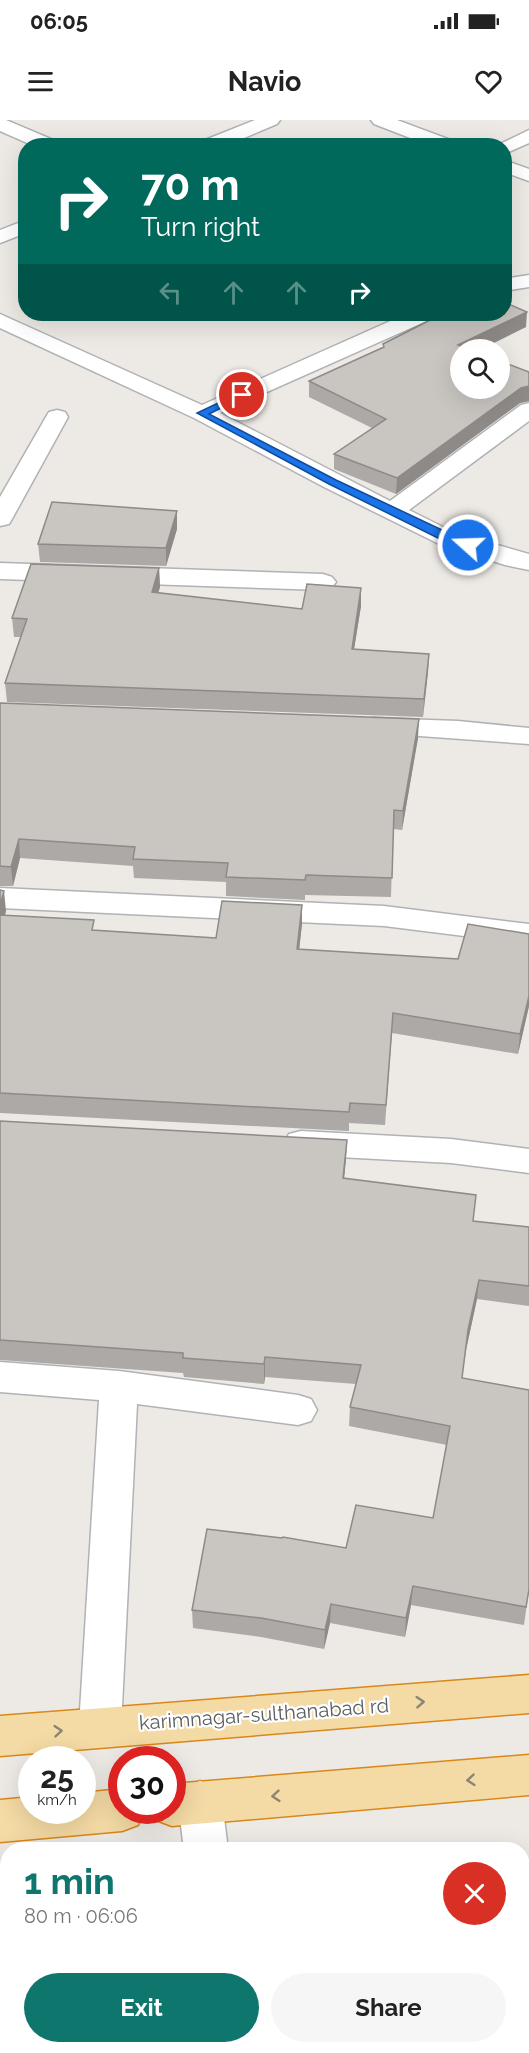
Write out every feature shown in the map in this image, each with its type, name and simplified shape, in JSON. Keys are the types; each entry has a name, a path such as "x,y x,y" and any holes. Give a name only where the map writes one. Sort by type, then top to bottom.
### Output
{"highway":[{"name":"karimnagar-sulthanabad rd","path":"0,1736 529,1694"},
{"path":"186,1804 529,1775"},
{"path":"0,1821 108,1811"}],"street":[{"path":"2,126 25,120"},
{"path":"227,138 271,120"},
{"path":"380,120 428,138"},
{"path":"2,126 31,138"},
{"path":"512,144 529,136"},
{"path":"512,169 529,176"},
{"path":"0,237 18,229"},
{"path":"512,284 529,281"},
{"path":"0,320 202,413 446,538 514,560 529,562"},
{"path":"202,413 407,321"},
{"path":"392,511 529,410"},
{"path":"0,519 57,417"},
{"path":"0,571 323,582"},
{"path":"352,725 458,729 529,736"},
{"path":"0,898 384,916 529,934"},
{"path":"273,1141 451,1150 529,1161"},
{"path":"0,1377 119,1386 298,1410"},
{"path":"100,1727 119,1386"},
{"path":"186,1804 203,1842"}],"building":[{"path":"512,305 527,312 512,319"},
{"path":"428,321 508,321 471,339 450,339 450,399 506,399 397,478 334,454 386,419 309,381 384,347 383,344"},
{"path":"510,365 529,372 529,386 521,388 510,396"},
{"path":"52,502 177,511 166,548 38,544"},
{"path":"31,564 159,568 152,592 302,609 307,584 361,588 352,649 429,654 424,699 5,683 27,619 12,618"},
{"path":"0,703 419,719 403,811 394,810 392,878 306,875 305,880 226,877 228,863 133,859 135,847 19,839 11,867 0,866"},
{"path":"0,890 4,891 0,905"},
{"path":"222,901 302,905 297,949 458,959 468,924 529,934 529,996 520,1034 393,1013 386,1105 350,1103 349,1112 0,1093 0,915 94,920 92,930 216,938"},
{"path":"0,1121 347,1140 343,1178 476,1195 473,1221 529,1227 529,1286 479,1280 468,1330 462,1378 529,1390 529,1589 526,1607 413,1586 406,1618 331,1604 325,1630 261,1618 192,1610 207,1529 283,1537 346,1548 356,1505 433,1518 450,1426 350,1407 361,1365 265,1357 264,1364 183,1358 183,1353 0,1340"}],"route":[{"path":"242,395 202,413 332,482 446,538 468,545"}]}
